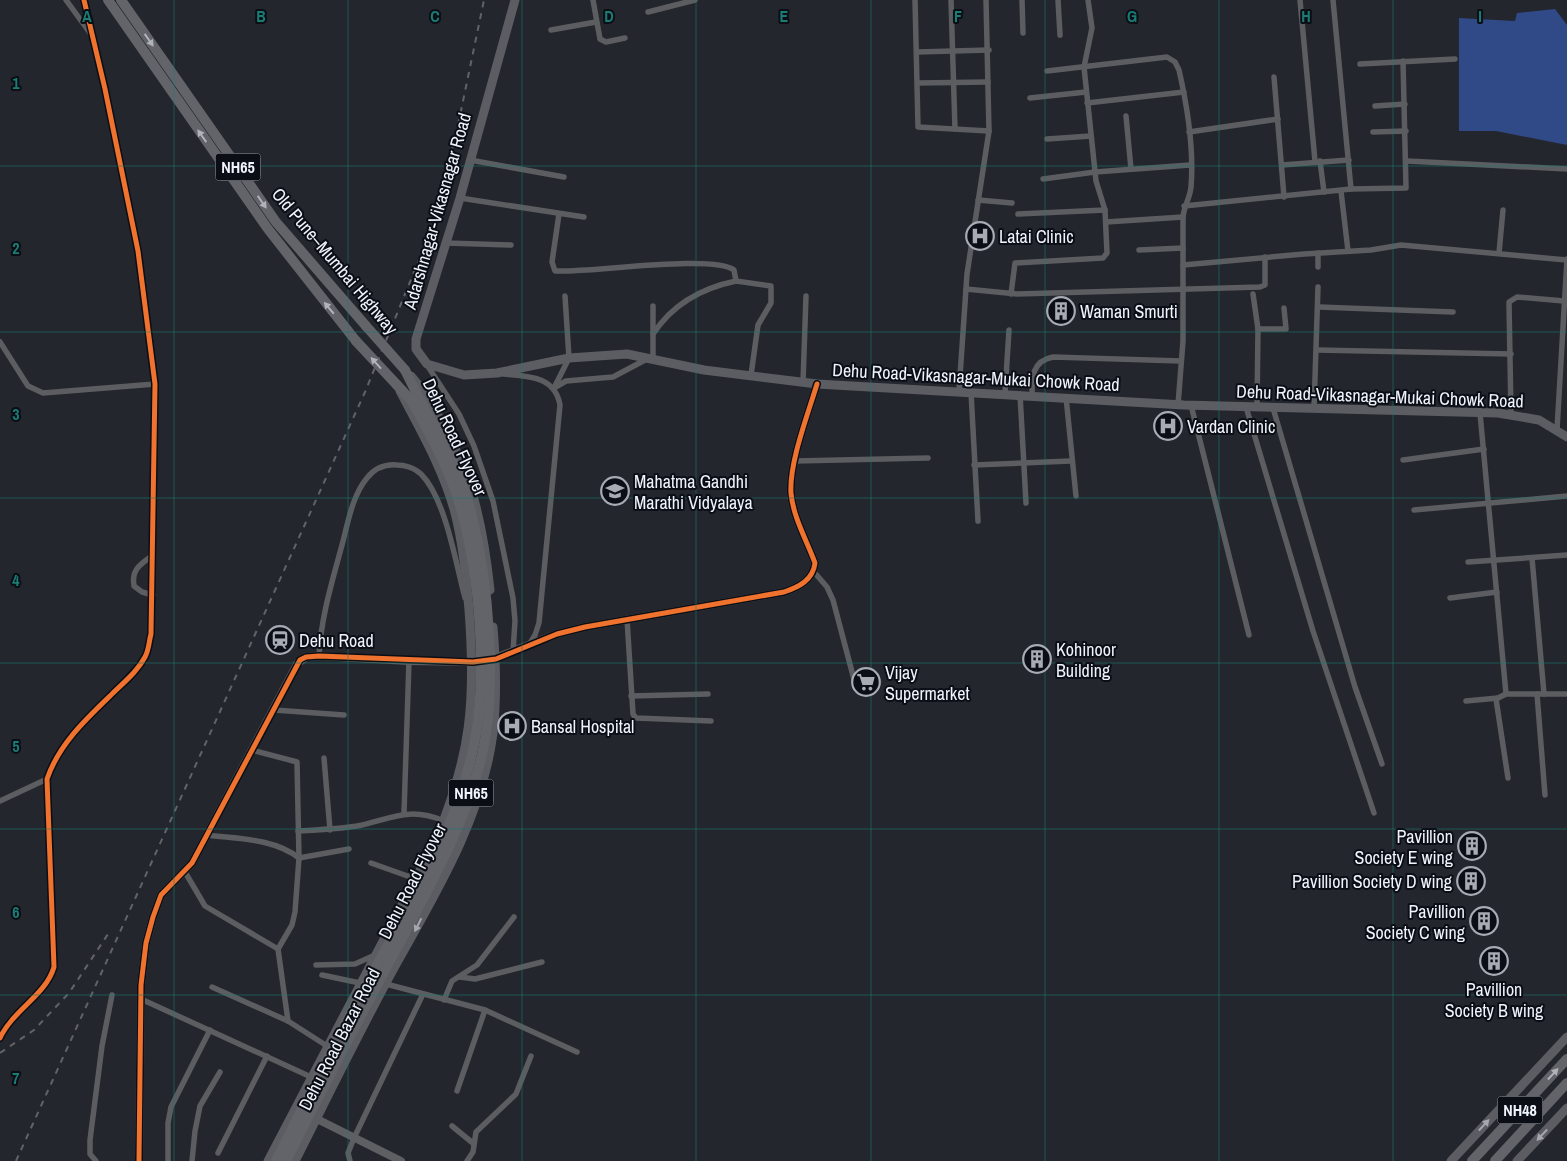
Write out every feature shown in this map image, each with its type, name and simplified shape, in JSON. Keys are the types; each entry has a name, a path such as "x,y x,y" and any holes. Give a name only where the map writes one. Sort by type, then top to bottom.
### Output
{"highway":[{"name":"Old Pune–Mumbai Highway","path":"108,0 205,141 303,275 356,341"},
{"name":"Old Pune–Mumbai Highway","path":"121,0 276,222 405,370"},
{"name":"Dehu Road Flyover","path":"286,1161 355,1024 450,845 466,809 481,759 486,729 489,690 487,618 471,512 452,462 415,398 397,385 356,341"},
{"name":"Dehu Road Flyover","path":"276,1161 347,1019 432,863 449,824 472,753 479,713 480,676 476,597 463,519 452,482 415,398 405,370"},
{"name":"NH48","path":"1472,1161 1567,1059"},
{"name":"NH48","path":"1495,1161 1567,1084"}],"main road":[{"name":"Adarshnagar-Vikasnagar Road","path":"427,364 416,348 416,338 460,198 515,0"},
{"path":"427,364 464,375 497,373 569,358 627,354 650,360 817,384"},
{"name":"Dehu Road Bazar Road","path":"295,1161 386,984 446,874 478,795 493,734 496,660 486,548 476,500 450,436 420,386 405,370"},
{"name":"Dehu Road-Vikasnagar-Mukai Chowk Road","path":"817,384 1005,393 1178,405 1511,415 1539,420 1567,437"},
{"name":"Dehu Road Bazar Road","path":"268,1161 416,879 444,820 453,797 468,737 472,705 473,662 465,564 454,508 440,471 397,385"},
{"path":"1451,1161 1567,1037"},
{"path":"1517,1161 1567,1108"}],"street":[{"path":"66,0 93,37"},
{"path":"0,1038 15,1014 48,982 54,967 47,779 61,749 129,678 146,655 151,634 155,384 138,251 84,0"},
{"path":"593,0 596,22 602,42 625,38"},
{"path":"648,12 695,0"},
{"path":"915,0 918,127 989,131"},
{"path":"951,0 955,129"},
{"path":"959,391 966,289 989,131 989,50 986,0"},
{"path":"1022,0 1023,33"},
{"path":"1058,0 1060,35"},
{"path":"1011,294 1015,263 1103,258 1106,253 1106,210 1097,185 1095,172 1084,67 1092,28 1088,0"},
{"path":"1300,0 1318,161 1324,192"},
{"path":"1332,0 1352,189"},
{"path":"551,30 596,22"},
{"path":"917,52 989,50"},
{"path":"1047,71 1167,57 1175,62 1184,92 1189,132 1191,186 1184,206 1183,217 1184,265 1178,405"},
{"path":"1360,64 1455,59"},
{"path":"1184,206 1352,189 1406,188 1408,161 1403,61"},
{"path":"1274,77 1284,197"},
{"path":"918,83 988,82"},
{"path":"1030,98 1086,92"},
{"path":"1087,103 1184,92"},
{"path":"1375,106 1405,104"},
{"path":"1126,116 1131,169"},
{"path":"1189,132 1278,119"},
{"path":"1374,132 1406,130"},
{"path":"1047,139 1091,136"},
{"path":"470,160 564,177"},
{"path":"1282,165 1349,160"},
{"path":"1408,161 1567,169"},
{"path":"1042,179 1095,172 1190,165"},
{"path":"1342,190 1348,251"},
{"path":"460,198 584,217"},
{"path":"978,200 1012,203"},
{"path":"1018,214 1106,210"},
{"path":"1499,253 1503,210"},
{"path":"559,214 552,262 555,272 608,270 652,264 713,266 731,268 734,270 736,281"},
{"path":"1106,222 1183,217"},
{"path":"446,243 511,245"},
{"path":"1184,265 1265,257 1378,250 1401,245 1567,259 1557,430"},
{"path":"1139,250 1183,248"},
{"path":"1318,253 1318,267"},
{"path":"966,289 1011,294 1263,287 1266,282 1265,257"},
{"path":"653,334 660,323 691,297 736,281 771,286 771,303 758,325 751,375"},
{"path":"1314,408 1319,306 1318,288"},
{"path":"1253,294 1258,329 1257,407"},
{"path":"554,388 569,358 565,296"},
{"path":"803,382 806,296"},
{"path":"1511,415 1509,302 1517,297 1564,301"},
{"path":"554,388 566,380 612,377 650,360 654,306"},
{"path":"1319,306 1453,312"},
{"path":"1258,329 1286,329 1284,308"},
{"path":"1005,393 1009,330"},
{"path":"0,342 28,386 34,391 43,393 155,384"},
{"path":"1317,350 1511,354"},
{"path":"1032,395 1032,376 1036,366 1043,359 1053,357 1181,361"},
{"path":"427,364 458,414 474,446 493,501 513,598 515,621 513,652"},
{"path":"497,373 533,377 554,388 558,395 560,414 539,623 529,645"},
{"name":"Dehu Road-Vikasnagar-Mukai Chowk Road","path":"814,572 815,563 791,495 791,477 817,384"},
{"path":"971,392 978,521"},
{"path":"1020,394 1026,503"},
{"path":"1066,398 1076,496"},
{"path":"1191,405 1249,635"},
{"path":"1246,407 1313,630 1374,813"},
{"path":"1273,408 1355,686 1382,764"},
{"path":"1480,413 1490,502 1506,694"},
{"path":"1403,460 1484,448"},
{"path":"795,461 928,458"},
{"path":"974,464 1071,460"},
{"path":"319,656 325,610 352,508 367,478 383,466 401,465 411,468 421,474 430,488 449,534 469,615"},
{"path":"1414,510 1567,496"},
{"path":"153,555 135,570 133,578 134,586 142,592 153,595"},
{"path":"1468,562 1567,556"},
{"path":"1532,558 1544,694"},
{"path":"139,1161 141,1000 146,943 160,895 185,872 207,835 300,660 306,657 319,656 410,661 473,662 496,660 529,645 584,627 784,592 809,579 814,572 827,587 833,600 856,687"},
{"path":"1450,598 1497,592"},
{"path":"627,620 632,714 636,718 711,720"},
{"path":"404,813 410,661"},
{"path":"631,696 708,694"},
{"path":"1466,701 1498,698 1506,694 1567,694"},
{"path":"1537,694 1545,795"},
{"path":"1498,698 1496,707 1508,778"},
{"path":"274,710 344,715"},
{"path":"252,750 297,762 299,858 292,925 278,949 288,1022"},
{"path":"324,758 330,830"},
{"path":"0,801 47,779"},
{"path":"298,831 330,830 404,813 425,814 444,820"},
{"path":"207,835 270,844 291,852 299,858 349,849"},
{"path":"371,863 416,879"},
{"path":"185,872 205,906 278,949"},
{"path":"444,1000 452,981 469,972 485,957 514,917"},
{"path":"316,965 355,964 376,955"},
{"path":"460,977 475,979 542,962"},
{"path":"322,975 360,983"},
{"path":"386,984 485,1010 578,1052"},
{"path":"212,987 288,1022 327,1046"},
{"path":"350,1161 348,1153 354,1138 423,994"},
{"path":"93,1160 90,1154 90,1140 102,1046 112,996"},
{"path":"141,1000 311,1077"},
{"path":"458,1091 485,1010"},
{"path":"168,1161 168,1122 172,1108 210,1030"},
{"path":"218,1154 267,1056"},
{"path":"467,1161 473,1152 476,1132 483,1123 516,1094 531,1056"},
{"path":"192,1161 194,1131 200,1106 220,1072"},
{"path":"294,1109 316,1118 401,1161"},
{"path":"452,1126 474,1144"}],"shaded area":[{"path":"1555,9 1567,25 1567,145 1496,131 1459,131 1459,18 1515,21 1517,13"}],"railway":[{"path":"16,1161 365,392 432,228 457,130 484,0"},
{"path":"0,1053 34,1030 69,993 108,934"}],"cycle path":[{"path":"0,1038 13,1019 44,986 54,967 47,779 59,754 74,733 130,677 142,662 151,634 155,384 138,251 105,89 84,0"},
{"path":"139,1161 141,985 146,943 153,917 161,895 192,863 300,660 306,657 319,656 473,662 496,659 557,634 585,627 784,592 795,588 808,578 814,569 815,563 794,511 791,481 800,438 817,384"}],"place":[{"name":"Latai Clinic","path":"980,236"},
{"name":"Waman Smurti","path":"1061,311"},
{"name":"Vardan Clinic","path":"1168,426"},
{"name":"Mahatma Gandhi Marathi Vidyalaya","path":"615,491"},
{"name":"Dehu Road","path":"280,640"},
{"name":"Kohinoor Building","path":"1037,659"},
{"name":"Vijay Supermarket","path":"866,682"},
{"name":"Bansal Hospital","path":"512,726"},
{"name":"Pavillion Society E wing","path":"1472,846"},
{"name":"Pavillion Society D wing","path":"1471,881"},
{"name":"Pavillion Society C wing","path":"1484,921"},
{"name":"Pavillion Society B wing","path":"1494,961"}]}
